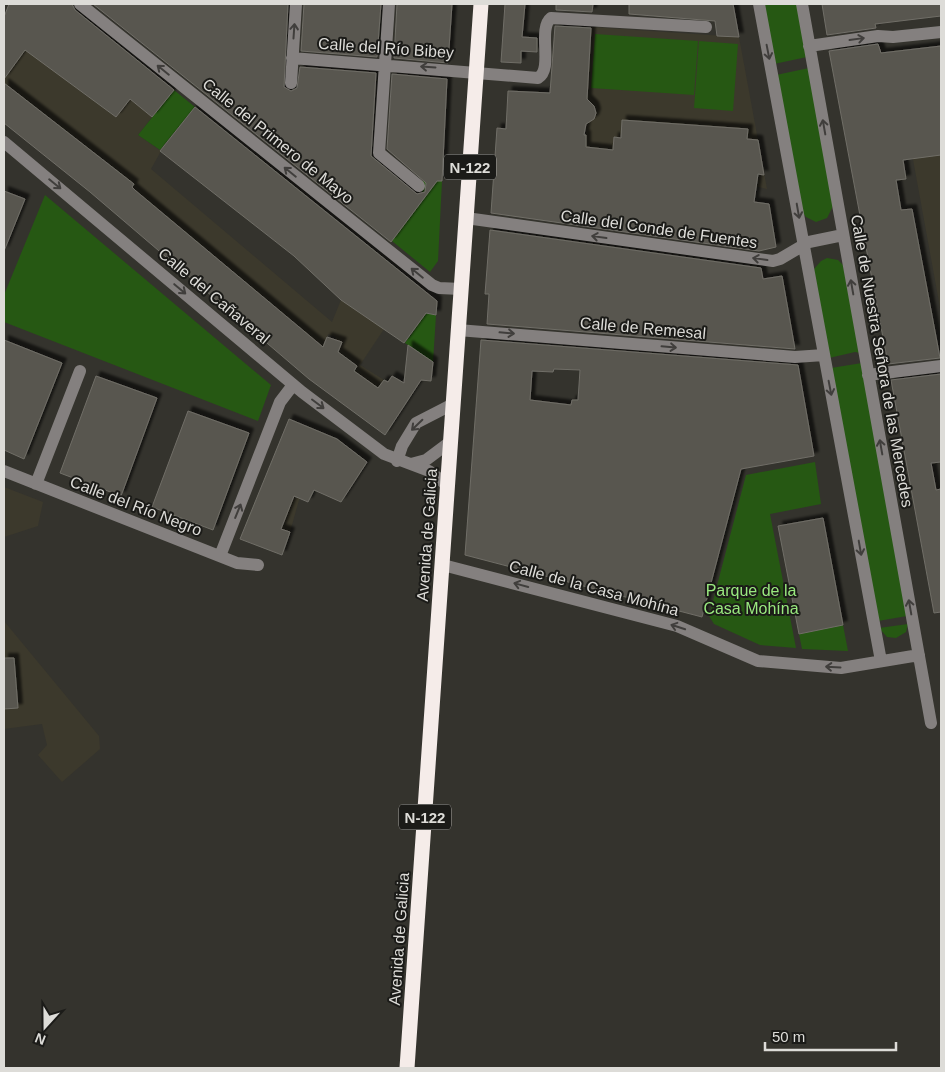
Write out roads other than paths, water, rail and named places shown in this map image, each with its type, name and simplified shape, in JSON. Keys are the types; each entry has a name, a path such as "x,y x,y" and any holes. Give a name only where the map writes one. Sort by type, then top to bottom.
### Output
{"highway":[{"name":"Avenida de Galicia","path":"407,1068 481,4"}],"street":[{"name":"Calle del Primero de Mayo","path":"80,4 432,285 439,288 461,289"},
{"path":"291,84 296,4"},
{"path":"389,4 379,153 419,186"},
{"path":"759,4 881,661"},
{"name":"Calle de Nuestra Señora de las Mercedes","path":"802,4 931,723"},
{"name":"Calle del Río Bibey","path":"292,58 385,64 512,77 541,77 544,72 547,23 553,18 706,27"},
{"path":"809,46 878,36 893,37 941,32"},
{"name":"Calle del Cañaveral","path":"4,142 293,385 378,450 403,462 429,471 447,485"},
{"name":"Calle del Conde de Fuentes","path":"466,218 773,261 804,245 843,235"},
{"name":"Calle de Remesal","path":"458,330 795,357 824,356"},
{"path":"868,375 941,366"},
{"path":"36,484 80,371"},
{"path":"220,556 280,402 293,385"},
{"path":"450,442 426,460 403,462 402,446 416,423 453,404"},
{"name":"Calle del Río Negro","path":"4,471 237,563 258,566"},
{"name":"Calle de la Casa Mohína","path":"443,565 677,626 758,661 838,668 919,655"}],"park label":[{"name":"Parque de la Casa Mohína","path":"751,599"}]}
